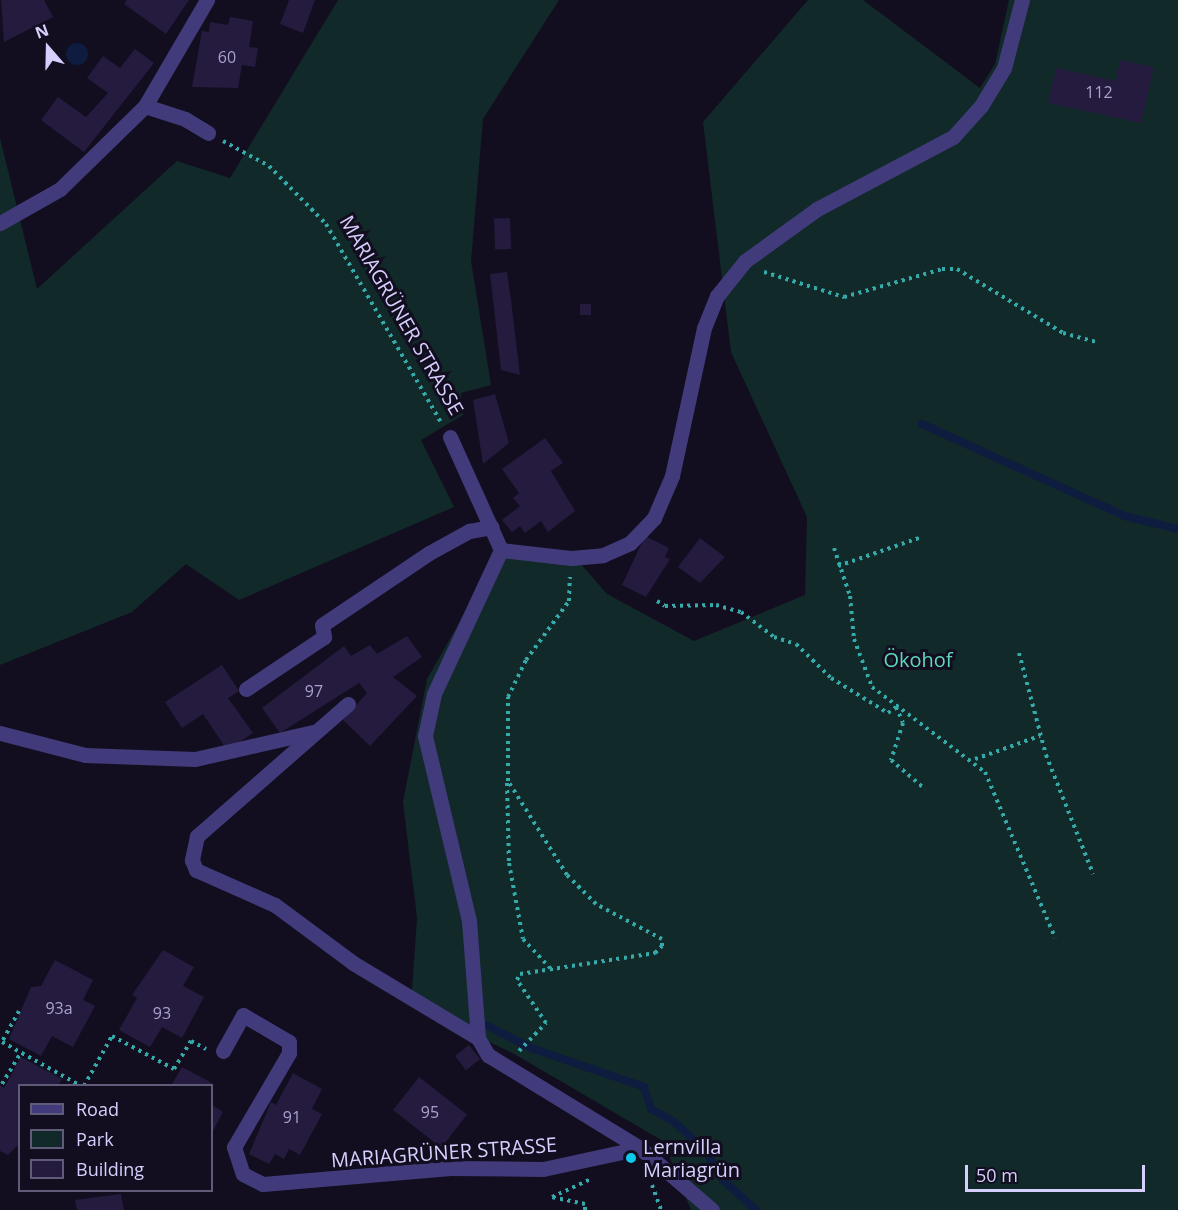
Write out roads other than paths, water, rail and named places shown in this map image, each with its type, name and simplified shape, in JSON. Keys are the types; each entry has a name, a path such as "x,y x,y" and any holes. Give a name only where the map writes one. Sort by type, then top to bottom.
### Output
{"street":[{"path":"0,223 60,189 145,106 207,0"},
{"path":"712,1210 640,1148 488,1055 478,1038 469,921 425,736 434,694 501,550 568,558 603,555 630,543 654,518 672,476 704,328 717,296 745,261 817,209 953,137 981,106 1004,68 1022,0"},
{"path":"145,106 185,119 208,134"},
{"name":"MARIAGRÜNER STRASSE","path":"450,437 501,550"},
{"path":"246,690 324,637 322,625 429,553 469,531 492,527"},
{"path":"348,704 197,836 190,848 196,870 275,905 353,963 478,1038"},
{"path":"0,733 85,755 195,759 316,732"},
{"name":"MARIAGRÜNER STRASSE","path":"223,1051 243,1015 289,1042 289,1053 234,1147 243,1174 263,1184 450,1168 543,1169 640,1148"}],"water":[{"path":"77,43 85,46 88,54 85,62 77,65 69,62 66,54 69,46"}],"waterway":[{"path":"922,424 1125,516 1178,529"},
{"path":"488,1026 531,1048 644,1087 651,1109 674,1122 705,1150 723,1180 756,1210"}],"place":[{"name":"Lernvilla Mariagrün","path":"631,1158"}],"park label":[{"name":"Ökohof","path":"918,659"}]}
